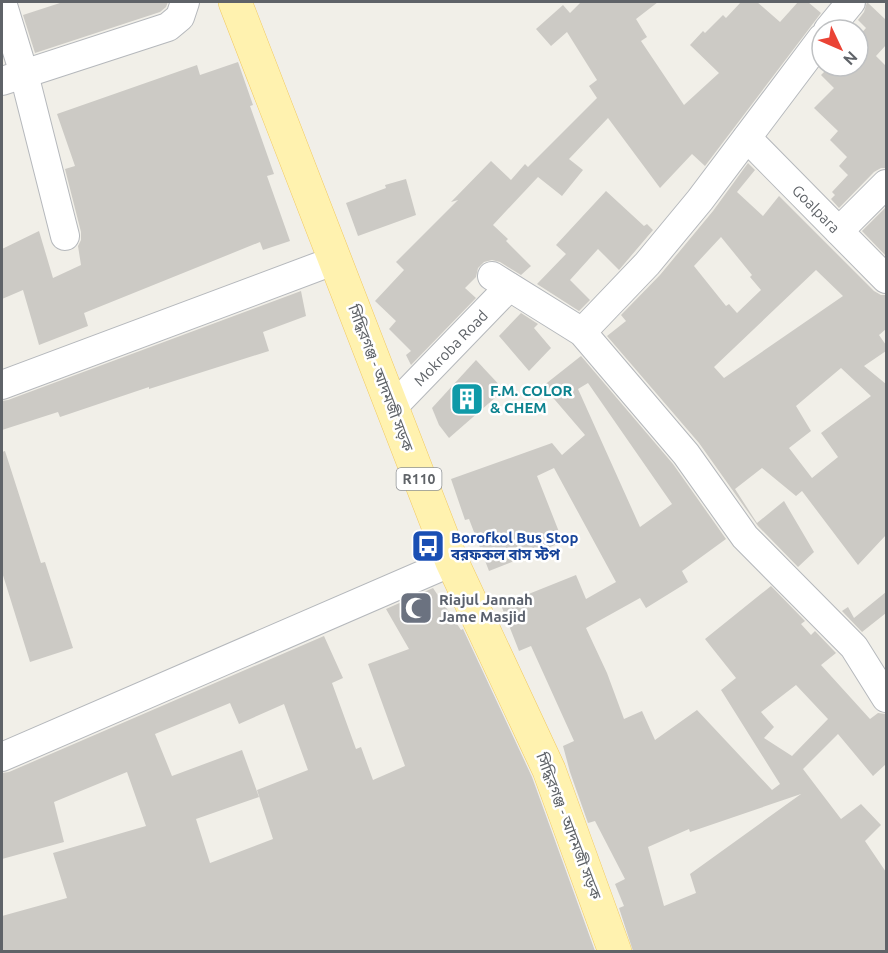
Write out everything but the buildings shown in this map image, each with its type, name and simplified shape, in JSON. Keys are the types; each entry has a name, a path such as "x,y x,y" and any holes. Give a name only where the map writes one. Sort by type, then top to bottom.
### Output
{"main road":[{"name":"সিদ্ধিরগঞ্জ - আদমজী সড়ক","path":"235,2 452,562 549,770 615,951"}],"street":[{"path":"2,2 13,78 65,236"},
{"path":"13,78 168,27 180,17 185,2"},
{"path":"838,18 851,2"},
{"path":"810,54 700,200 647,264 582,333 687,454 745,537 854,647 886,698"},
{"name":"Goalpara","path":"747,138 886,279"},
{"path":"839,231 886,184"},
{"path":"2,385 336,260"},
{"name":"Mokroba Road","path":"392,408 501,282 582,333"},
{"path":"2,757 452,562"}],"place":[{"name":"F.M. COLOR & CHEM","path":"467,399"},
{"name":"Borofkol Bus Stop বরফকল বাস স্টপ","path":"428,546"},
{"name":"Riajul Jannah Jame Masjid","path":"416,608"}]}
